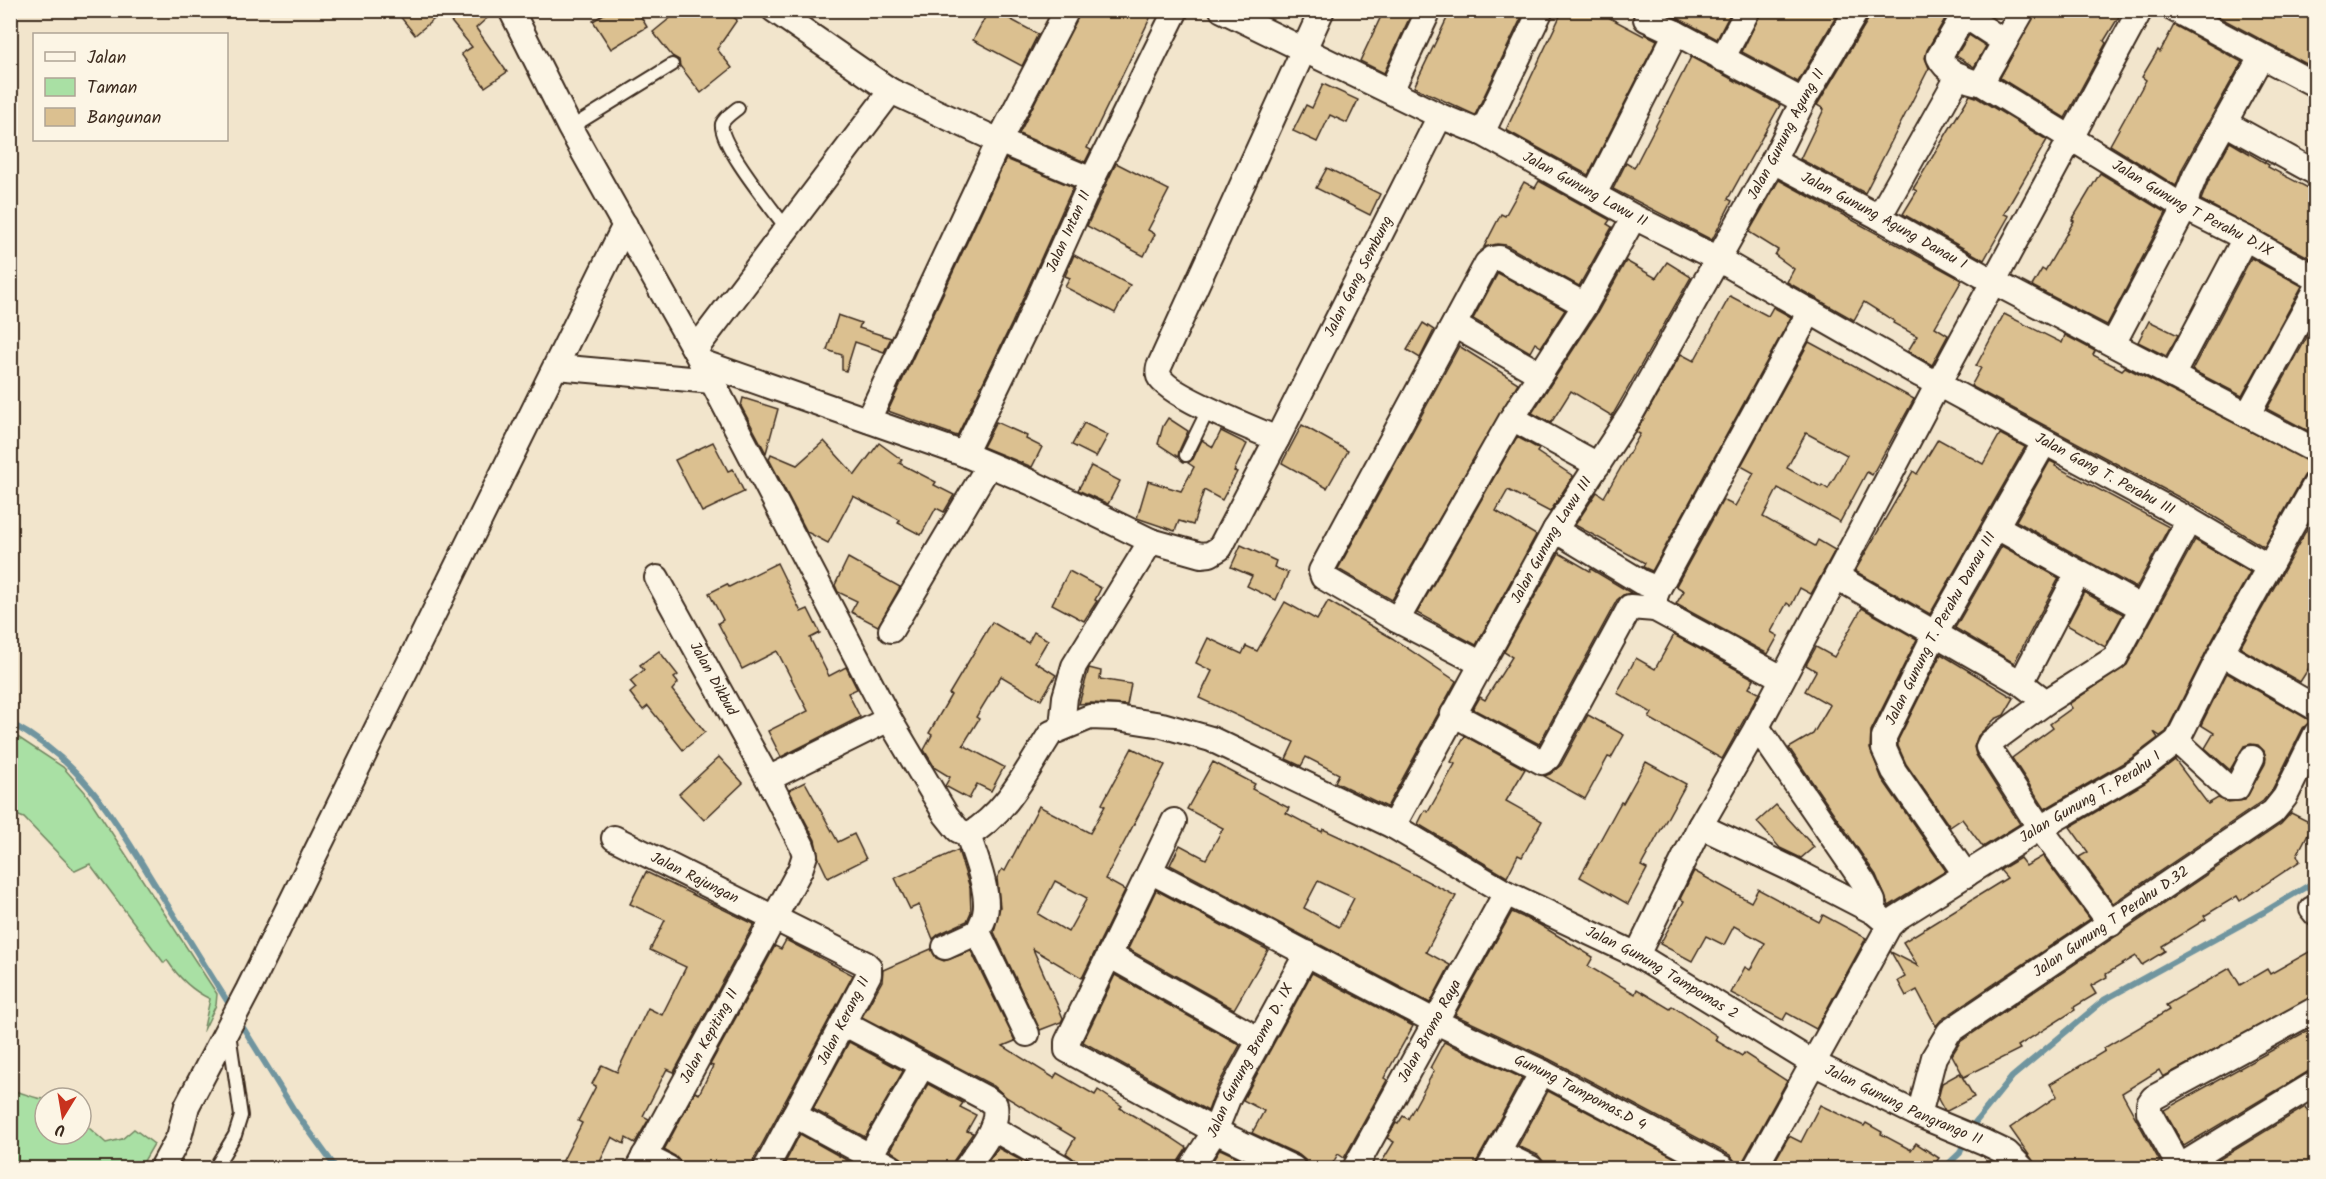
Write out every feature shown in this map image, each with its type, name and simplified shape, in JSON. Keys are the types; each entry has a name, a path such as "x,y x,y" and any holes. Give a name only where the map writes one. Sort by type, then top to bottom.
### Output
{"street":[{"path":"511,10 570,128 703,365 889,719 946,815 958,830 968,835 983,886 986,912 978,932 945,947"},
{"path":"774,10 891,91 999,141 1092,180"},
{"path":"868,420 999,141 1066,10"},
{"name":"Jalan Intan II","path":"964,454 1025,329 1092,180 1176,10"},
{"name":"Jalan Gunung Lawu II","path":"1222,10 1440,116 1482,133 1634,217 1718,259 1938,384"},
{"path":"1277,439 1208,410 1164,382 1158,375 1159,367 1322,10"},
{"path":"1391,91 1429,10"},
{"path":"1482,133 1541,10"},
{"path":"1649,10 1646,19 1803,101"},
{"path":"1722,59 1748,10"},
{"name":"Jalan Gunung Agung II","path":"1718,259 1773,161 1803,101 1857,10"},
{"path":"1879,217 1970,79 2005,42 2023,10"},
{"path":"1637,955 1700,826 1757,727 1938,384 2140,10"},
{"path":"2175,10 2316,86"},
{"path":"1960,13 2005,42"},
{"name":"Jalan Gunung T Perahu D.IX","path":"1960,13 1939,57 1942,63 2185,208 2245,238 2316,278"},
{"path":"1594,194 1676,33"},
{"path":"2113,344 2185,208 2192,184 2225,123 2226,117 2261,57"},
{"path":"703,365 788,230 891,91"},
{"name":"Jalan Gang Sembung","path":"556,367 703,365 964,454 1151,541 1201,555 1210,554 1220,548 1440,116"},
{"path":"2225,123 2316,173"},
{"name":"Jalan Gunung Agung Danau I","path":"1773,161 1994,282"},
{"path":"1397,620 1512,418 1585,305 1634,217"},
{"path":"162,1168 178,1137 188,1106 248,990 625,225"},
{"path":"2172,376 2245,238"},
{"path":"1482,664 1397,620 1323,577 1321,571 1487,263 1499,258 1585,305"},
{"name":"Jalan Gunung Lawu III","path":"1392,826 1555,530 1632,412 1718,259"},
{"path":"1994,282 2316,451"},
{"path":"2248,414 2316,290"},
{"path":"1453,714 1542,762 1548,758 1630,607 1652,594 1810,311"},
{"path":"1454,325 1540,374"},
{"name":"Jalan Gang T. Perahu III","path":"1938,384 2189,520 2269,567"},
{"path":"1512,418 1598,465"},
{"name":"Jalan Gunung T. Perahu Danau III","path":"1966,875 1894,771 1887,759 1883,743 1884,737 1936,632 2044,443"},
{"path":"891,630 989,465"},
{"name":"Jalan Gunung T. Perahu I","path":"1755,1168 1813,1063 1882,919 1897,918 2040,828 2138,771 2177,741 2222,653 2316,483"},
{"path":"2110,924 2040,828 1989,747 1990,743 2046,702 2115,658 2189,520"},
{"path":"1997,527 2142,608"},
{"path":"1555,530 1782,678"},
{"path":"968,835 984,826 1009,800 1051,733 1062,727 1065,698 1074,666 1151,541"},
{"path":"2021,683 2078,573"},
{"path":"1837,577 1936,632 2021,683 2046,702"},
{"name":"Jalan Dikbud","path":"657,578 768,779 802,846 805,855 800,870 774,917"},
{"path":"2222,653 2313,701"},
{"name":"Jalan Gunung Tampomas 2","path":"1062,727 1090,717 1117,718 1162,724 1201,736 1392,826 1506,893 1637,955 1813,1063"},
{"path":"768,779 889,719"},
{"path":"1757,727 1864,883 1882,919"},
{"name":"Jalan Gunung T Perahu D.32","path":"1919,1115 1934,1056 1949,1032 2273,812 2285,797 2316,734"},
{"path":"2177,741 2228,789 2237,788 2252,758"},
{"path":"1174,821 1067,1042 1067,1050 1215,1131 1293,1168"},
{"path":"1700,826 1789,868 1882,919"},
{"name":"Jalan Rajungan","path":"614,838 774,917"},
{"name":"Gunung Tampomas.D 4","path":"1150,871 1308,952 1436,1022 1542,1072 1723,1168"},
{"name":"Jalan Bromo Raya","path":"1355,1168 1506,893"},
{"name":"Jalan Kerang II","path":"766,1168 843,1023 868,974 869,967 774,917"},
{"name":"Jalan Kepiting II","path":"641,1162 774,917"},
{"path":"978,932 1027,1034"},
{"name":"Jalan Gunung Bromo D. IX","path":"1191,1168 1215,1131 1229,1096 1308,952"},
{"path":"1109,955 1260,1040"},
{"path":"2316,1009 2153,1098 2149,1104 2150,1112 2180,1168 2316,1083"},
{"path":"843,1023 995,1105 997,1115 992,1128 966,1168"},
{"name":"Jalan Gunung Pangrango II","path":"1813,1063 1919,1115 1984,1142 2007,1154 2022,1168"},
{"path":"866,1162 922,1066"},
{"path":"1532,1168 1494,1160 1542,1072"},
{"path":"794,1115 866,1162 892,1168"},
{"path":"992,1128 1049,1165"},
{"path":"641,1162 668,1168"}],"lane":[{"path":"570,128 672,65"},
{"path":"738,108 724,120 723,133 742,168 788,230"},
{"path":"1186,455 1208,410"},
{"path":"215,1168 235,1135 241,1116 228,1027"}],"green space":[{"path":"10,732 63,767 85,792 217,994 216,1005 203,1032 210,999 197,992 167,960 164,963 90,864 75,871 24,818 11,813"},
{"path":"11,1091 33,1097 33,1146 93,1146 93,1132 106,1143 122,1139 134,1129 154,1144 140,1168 11,1168"}],"building":[{"path":"395,10 445,10 415,35"},
{"path":"460,10 496,10 476,28 507,72 485,87 461,54 472,47 449,19"},
{"path":"610,10 637,10 647,27 611,49 593,21"},
{"path":"680,10 724,10 737,20 717,49 732,68 701,93 680,66 679,60 672,56 653,32"},
{"path":"989,10 1038,34 1022,66 973,40"},
{"path":"1081,10 1154,10 1087,148 1091,150 1085,162 1019,134"},
{"path":"1384,10 1413,10 1384,73 1360,61"},
{"path":"1451,10 1525,10 1475,115 1414,87"},
{"path":"1563,10 1595,10 1644,36 1645,34 1657,40 1588,175 1506,130"},
{"path":"1663,10 1732,10 1717,39"},
{"path":"1762,10 1840,10 1798,82 1742,52"},
{"path":"1878,10 1942,10 1945,19 1927,50 1925,58 1929,68 1865,193 1800,159 1824,109 1817,105 1869,18 1873,20"},
{"path":"2037,10 2123,10 2104,41 2106,43 2065,118 2000,78"},
{"path":"2206,10 2316,10 2316,69"},
{"path":"2174,25 2242,62 2182,169 2176,186 2110,145 2146,80 2142,77 2158,50 2160,52"},
{"path":"1969,35 1986,46 1974,67 1956,56"},
{"path":"1691,57 1780,105 1728,199 1732,201 1712,240 1613,189 1626,163 1634,168"},
{"path":"1323,84 1358,100 1347,123 1330,115 1317,142 1293,131 1306,105 1312,108"},
{"path":"1970,95 2047,140 2004,214 2009,216 1984,260 1903,214 1917,191 1913,189"},
{"path":"2230,142 2269,165 2268,167 2316,192 2316,261 2201,200"},
{"path":"1006,159 1073,187 1012,323 957,436 888,411"},
{"path":"1116,163 1169,190 1148,230 1155,234 1144,256 1087,226"},
{"path":"1327,168 1380,194 1370,215 1316,188"},
{"path":"2100,173 2166,213 2107,325 2032,286 2042,269 2045,271"},
{"path":"1779,180 1962,280 1935,327 1948,335 1932,365 1908,351 1917,336 1893,323 1894,321 1864,302 1854,320 1787,282 1794,269 1775,255 1778,250 1749,232"},
{"path":"1539,181 1610,220 1607,224 1612,227 1579,286 1506,245 1497,244 1484,247 1501,214 1505,216 1524,182 1535,188"},
{"path":"1074,255 1130,285 1115,313 1065,287 1070,278 1065,276"},
{"path":"2251,258 2302,286 2242,396 2192,370"},
{"path":"1626,261 1656,278 1667,262 1691,277 1612,416 1571,391 1551,423 1532,413 1597,313"},
{"path":"1498,273 1565,310 1541,347 1535,343 1530,352 1473,319"},
{"path":"1730,296 1768,316 1773,307 1791,317 1652,571 1643,567 1645,563 1575,525 1597,492 1604,497 1640,434 1636,432 1681,354 1694,361"},
{"path":"2004,314 2062,343 2065,335 2095,351 2093,355 2122,370 2125,367 2316,465 2316,469 2308,471 2304,476 2264,547 2203,510 1971,386 1981,368 1976,366"},
{"path":"838,315 861,323 859,328 891,338 884,352 855,342 846,371 842,370 842,355 827,350"},
{"path":"2149,321 2178,335 2166,356 2138,342"},
{"path":"2316,321 2316,435 2267,409"},
{"path":"1423,323 1434,330 1420,358 1407,350"},
{"path":"1809,342 1914,399 1872,475 1867,472 1840,522 1778,488 1763,517 1815,546 1818,540 1835,550 1811,594 1800,588 1791,606 1787,603 1771,632 1778,636 1768,654 1676,604 1684,591 1676,586 1723,500 1735,506 1754,473 1741,466","holes":["1806,433 1847,455 1828,489 1787,468"]},
{"path":"1459,346 1518,383 1392,600 1338,569"},
{"path":"743,398 778,409 766,453 741,406"},
{"path":"1168,418 1188,431 1178,457 1158,444"},
{"path":"996,422 1027,436 1026,439 1042,447 1032,467 983,447"},
{"path":"1084,423 1108,435 1096,457 1072,445"},
{"path":"1302,425 1348,451 1327,488 1282,463"},
{"path":"1221,431 1247,444 1234,471 1237,472 1222,500 1204,490 1193,525 1179,521 1175,531 1137,518 1148,481 1181,491 1194,467 1188,463 1193,459 1202,440 1213,447"},
{"path":"2000,434 2025,447 1930,614 1855,571 1913,471 1917,474 1938,439 1983,464"},
{"path":"1517,437 1539,449 1537,452 1573,476 1550,512 1508,490 1496,511 1536,535 1476,645 1417,613"},
{"path":"824,441 855,475 879,443 902,460 899,463 936,482 934,485 954,495 944,512 936,508 921,535 898,523 900,520 853,496 828,543 807,532 769,459 771,454 797,465"},
{"path":"713,442 728,471 733,469 744,492 702,512 675,460"},
{"path":"2050,461 2056,464 2055,466 2169,527 2136,588 2016,521"},
{"path":"1091,466 1120,481 1108,504 1078,490"},
{"path":"2316,513 2316,657 2300,682 2240,648"},
{"path":"2195,540 2250,572 2209,646 2166,732 2160,736 2154,732 2158,738 2130,759 2045,809 2012,758 2053,728 2050,724 2072,708 2069,704 2127,665"},
{"path":"1241,545 1276,561 1274,567 1288,573 1276,600 1247,586 1252,576 1231,567"},
{"path":"2002,546 2059,578 2014,663 1955,628"},
{"path":"1559,553 1631,593 1617,600 1539,744 1473,709 1480,697 1485,700 1512,657 1504,652"},
{"path":"848,558 900,587 878,626 851,612 857,601 838,592 835,585"},
{"path":"777,563 801,612 808,609 820,633 810,638 829,676 846,667 857,689 848,693 860,717 781,757 768,731 808,711 777,651 742,669 718,623 723,620 709,593 727,584 729,587"},
{"path":"1069,571 1101,588 1095,600 1097,601 1084,621 1052,604"},
{"path":"2084,592 2123,614 2105,647 2067,625"},
{"path":"1328,601 1392,638 1456,681 1387,807 1335,782 1339,774 1306,757 1301,766 1286,759 1294,742 1199,698 1212,671 1196,663 1208,638 1242,654 1246,646 1257,651 1285,602 1317,620"},
{"path":"1862,608 1917,639 1871,731 1870,749 1882,779 1946,871 1889,906 1876,875 1789,748 1813,734 1830,705 1805,691 1816,671 1806,665 1816,647 1834,657"},
{"path":"992,622 1028,643 1034,632 1048,640 1035,662 1056,675 1041,700 1001,676 976,717 979,719 963,745 1004,767 991,791 977,784 969,799 945,786 950,777 935,768 924,750 932,735 929,733 951,695 949,694"},
{"path":"1674,635 1754,679 1749,688 1759,693 1722,759 1649,718 1652,713 1617,693 1636,658 1655,669"},
{"path":"659,651 678,675 674,678 678,683 672,690 705,732 683,750 648,706 643,710 630,693 636,688 630,681 644,670 640,665"},
{"path":"1941,654 2014,698 2004,715 1995,719 1978,736 1974,747 1976,755 2020,824 1983,847 1962,819 1950,827 1906,764 1898,746 1898,740"},
{"path":"1089,668 1101,671 1100,679 1131,684 1127,705 1079,704"},
{"path":"2227,673 2311,721 2303,728 2273,789 2263,801 2113,903 2079,857 2088,852 2070,827 2145,783 2175,760 2208,804 2218,798 2228,802 2245,800 2265,764 2264,751 2258,745 2244,746 2230,770 2205,748 2214,733 2201,725"},
{"path":"1588,715 1624,735 1611,758 1608,757 1585,799 1544,776 1561,765"},
{"path":"1465,736 1525,769 1506,801 1542,821 1522,857 1518,855 1507,877 1418,824 1425,810 1428,812 1455,764 1451,762"},
{"path":"1132,748 1165,765 1105,879 1125,890 1082,978 1033,949 1063,1018 1061,1022 1040,1030 994,932 1000,907 997,878 1002,869 1005,871 1039,806 1090,833 1105,806 1102,804","holes":["1055,881 1087,898 1068,932 1038,914"]},
{"path":"719,757 743,783 704,820 679,794"},
{"path":"1213,762 1255,784 1252,789 1289,808 1286,813 1322,832 1323,829 1353,843 1456,896 1426,952 1450,965 1430,1003 1170,865 1180,845 1206,859 1223,828 1187,809","holes":["1318,881 1354,898 1339,927 1304,908"]},
{"path":"1646,762 1686,784 1641,866 1647,869 1628,904 1580,877"},
{"path":"805,782 838,842 854,834 866,859 828,878 819,859 815,840 789,790"},
{"path":"1776,805 1814,847 1801,858 1780,848 1757,822"},
{"path":"2291,813 2313,824 2297,855 2300,861 2240,901 2237,896 2204,916 2206,919 2162,946 2165,951 2142,965 2136,956 2106,974 2107,977 2091,986 2096,994 2074,1007 2075,1010 2018,1046 2020,1049 1964,1077 1952,1055 1960,1042 2281,824"},
{"path":"958,850 970,888 971,912 967,921 933,939 919,905 910,909 895,878"},
{"path":"2043,856 2090,919 1941,1020 1936,1026 1917,990 1906,996 1898,981 1905,977 1891,952 1918,966 1903,942 2007,878 2000,870 2020,858 2026,866"},
{"path":"1694,871 1751,902 1758,889 1819,922 1823,915 1866,938 1816,1029 1787,1013 1783,1020 1731,993 1745,967 1750,970 1765,943 1734,926 1724,945 1706,936 1692,961 1660,944 1684,901 1680,899"},
{"path":"646,872 754,924 674,1072 667,1069 643,1116 649,1119 635,1143 626,1138 624,1144 612,1137 597,1168 559,1168 582,1123 578,1121 596,1086 592,1084 602,1065 617,1072 648,1008 662,1015 686,967 650,950 665,920 630,904"},
{"path":"1156,890 1268,950 1234,1009 1128,949"},
{"path":"1512,912 1540,925 1593,957 1588,966 1635,994 1637,989 1670,1009 1672,1006 1717,1036 1715,1040 1742,1056 1744,1053 1787,1081 1741,1168 1737,1168 1730,1155 1549,1059 1455,1015"},
{"path":"786,940 853,975 753,1161 752,1168 690,1168 681,1164 675,1156 664,1150 695,1092 699,1094 713,1066 710,1065 775,946 781,949"},
{"path":"2316,948 2316,995 2163,1077 2159,1070 2122,1093 2160,1162 2148,1168 2038,1168 2010,1128 2057,1096 2050,1084 2105,1051 2104,1048 2169,1010 2166,1005 2230,968 2240,985 2267,969 2270,974"},
{"path":"931,949 936,958 944,961 971,951 1015,1041 1003,1046 1054,1078 1057,1073 1095,1095 1098,1090 1122,1106 1120,1108 1187,1148 1177,1168 1077,1168 1075,1160 1066,1153 1075,1138 1006,1097 994,1086 862,1017 882,981 883,970"},
{"path":"1312,973 1413,1026 1384,1078 1387,1080 1344,1158 1338,1154 1330,1168 1307,1168 1305,1160 1299,1155 1252,1133 1264,1111 1243,1100"},
{"path":"1115,975 1240,1045 1216,1089 1208,1111 1083,1042"},
{"path":"2316,1026 2316,1069 2184,1146 2164,1110"},
{"path":"849,1042 903,1071 865,1137 813,1109"},
{"path":"1444,1042 1522,1078 1475,1168 1378,1168 1394,1142 1387,1138 1403,1116 1408,1119 1434,1071 1430,1068"},
{"path":"1960,1073 1974,1097 1947,1111 1944,1110 1938,1099 1942,1083"},
{"path":"928,1084 963,1103 960,1107 976,1115 967,1131 973,1133 954,1160 952,1168 906,1168 904,1160 890,1150"},
{"path":"1548,1091 1694,1168 1545,1168 1538,1155 1518,1146"},
{"path":"1820,1105 1864,1126 1866,1123 1911,1150 1916,1143 1939,1158 1932,1168 1771,1168 1789,1136 1801,1142"},
{"path":"2305,1107 2316,1125 2316,1168 2218,1168 2215,1162"},
{"path":"800,1134 850,1162 849,1168 791,1168 784,1165"},
{"path":"998,1148 1035,1168 983,1168"},
{"path":"1220,1149 1261,1168 1208,1168"}],"waterway":[{"path":"10,723 57,754 94,792 125,836 231,1007"},
{"path":"1969,1130 2012,1077 2104,1000 2316,881"},
{"path":"239,1021 294,1110 336,1168"},
{"path":"1944,1168 1960,1153 1965,1139"}]}
